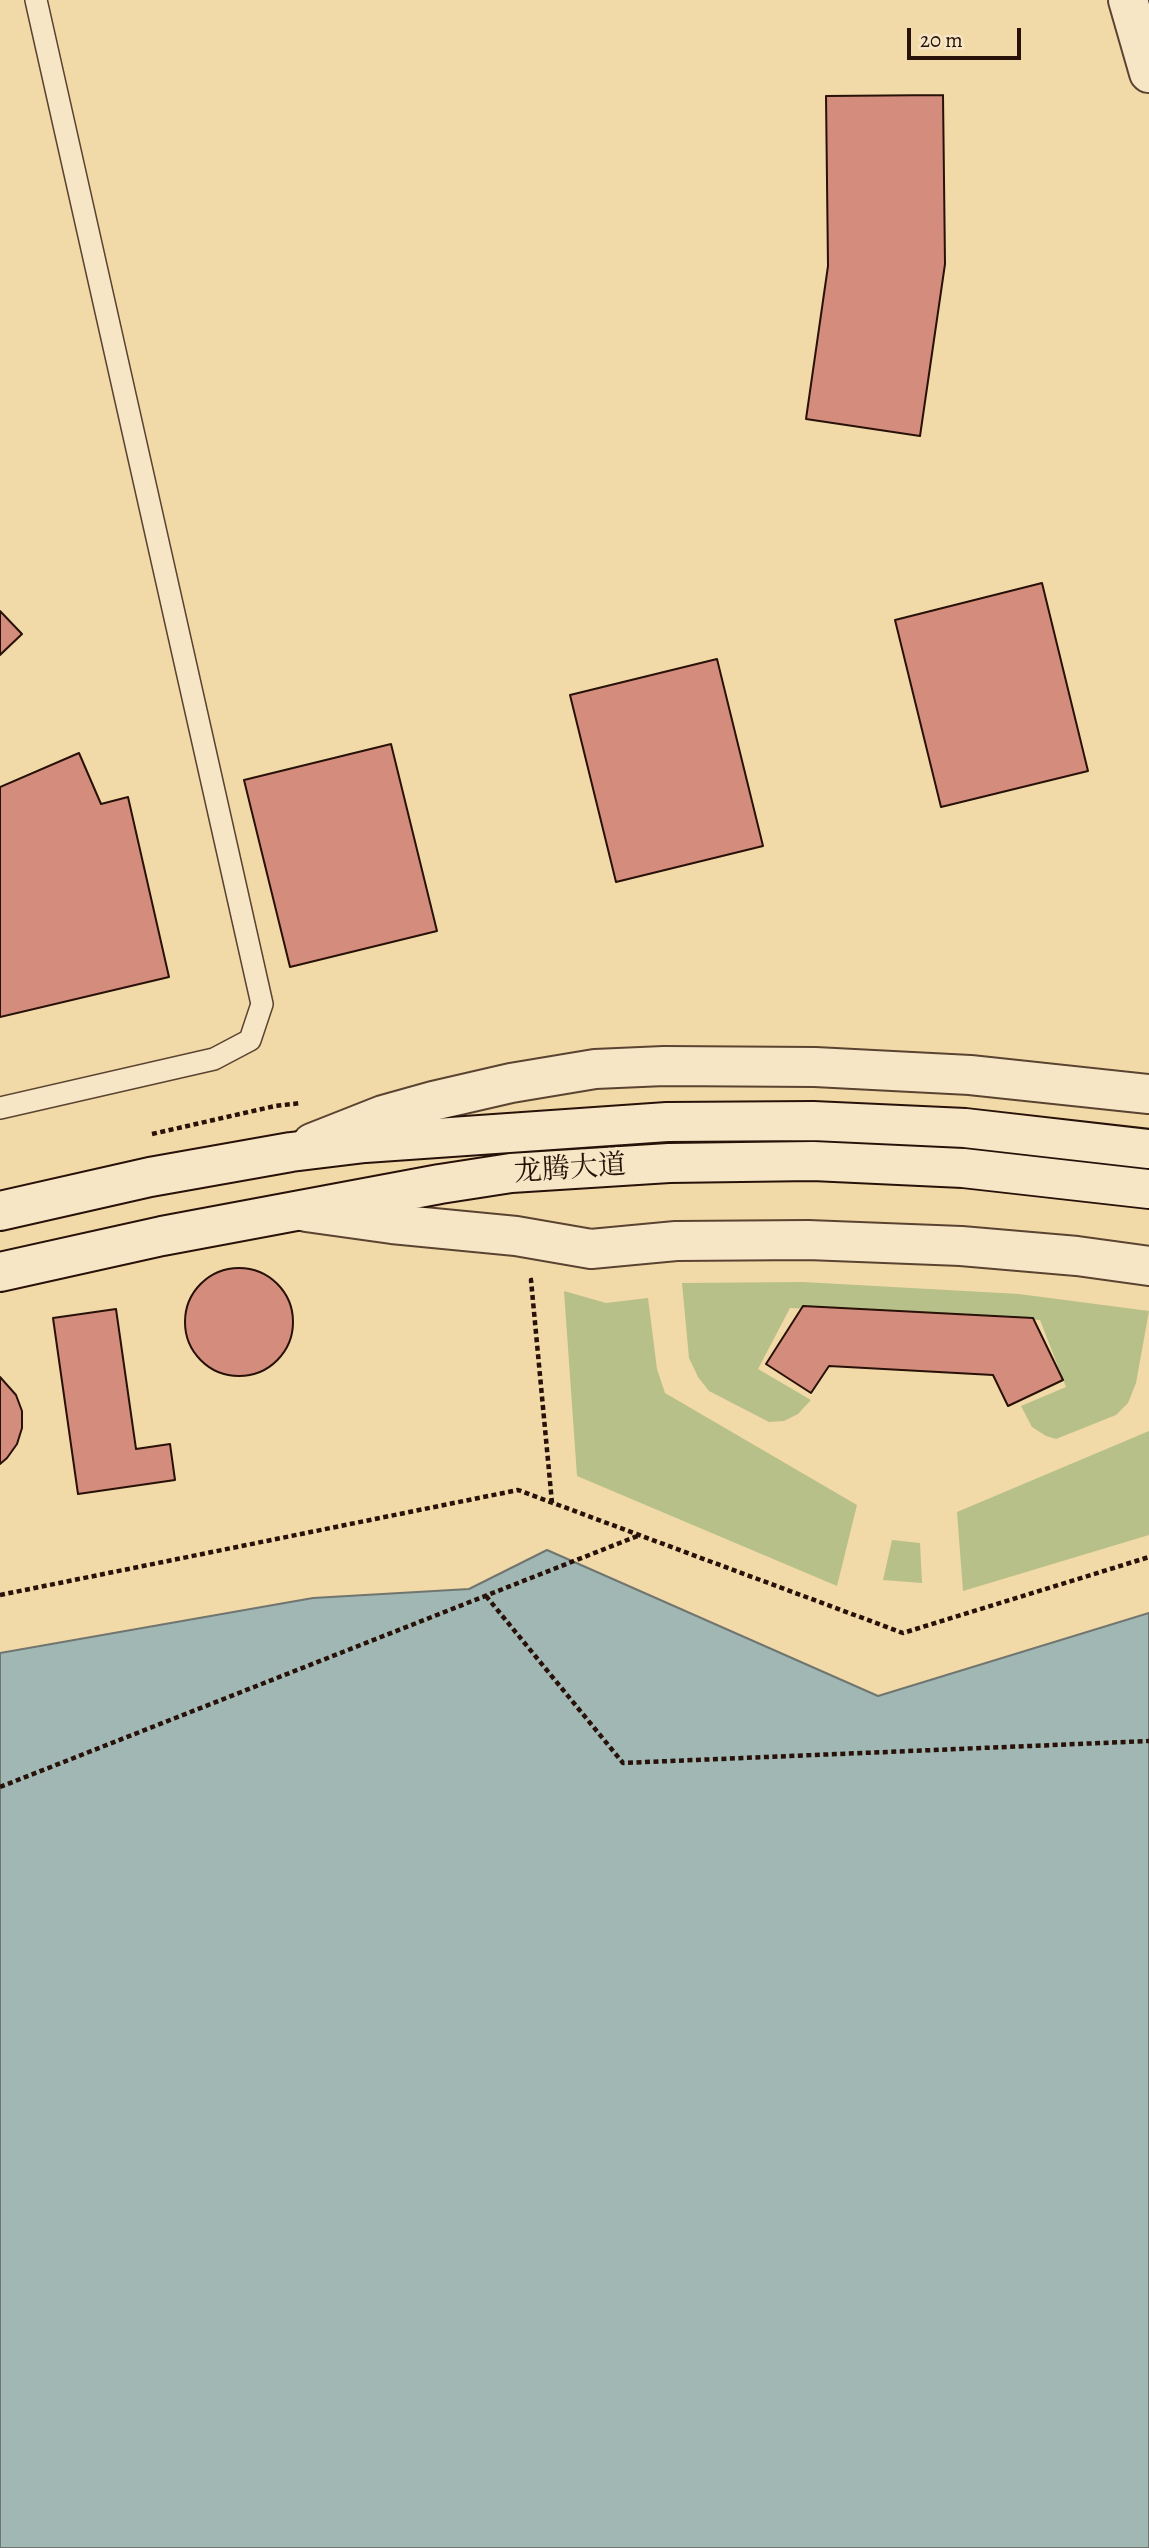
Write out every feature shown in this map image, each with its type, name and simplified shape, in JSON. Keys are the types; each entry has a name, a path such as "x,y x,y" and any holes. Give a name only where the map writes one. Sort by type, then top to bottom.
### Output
{"main road":[{"path":"1128,0 1149,73"},
{"path":"291,1152 383,1115 433,1101 511,1083 595,1069 664,1066 815,1067 970,1075 1149,1094"},
{"name":"龙腾大道","path":"0,1211 150,1177 291,1152 365,1143 667,1122 813,1121 965,1128 1149,1149"},
{"name":"龙腾大道","path":"0,1272 162,1236 511,1173 669,1163 813,1161 963,1168 1149,1189"},
{"path":"301,1211 392,1224 516,1236 592,1248 676,1241 808,1240 961,1246 1077,1256 1149,1266"}],"lane":[{"path":"0,1108 214,1059 250,1040 262,1004 36,0"}],"path":[{"path":"531,1280 552,1503"},
{"path":"0,1595 518,1490 903,1633 1149,1557"},
{"path":"0,1787 640,1535"},
{"path":"486,1597 623,1763 1149,1741"}],"green space":[{"path":"803,1282 1019,1294 1149,1311 1136,1383 1128,1403 1116,1415 1056,1439 1032,1427 1021,1406 1066,1387 1040,1320 790,1308 758,1369 811,1400 798,1414 784,1421 769,1422 709,1391 698,1377 689,1358 682,1283"},
{"path":"564,1291 606,1303 648,1298 657,1369 665,1393 857,1505 837,1586 577,1476"},
{"path":"1149,1431 1149,1535 963,1591 957,1512"},
{"path":"892,1540 920,1543 922,1583 883,1580"}],"water":[{"path":"547,1550 878,1696 1149,1613 1149,2548 0,2548 0,1653 313,1598 469,1589"}],"building":[{"path":"943,95 945,264 920,436 806,419 828,266 826,96"},
{"path":"1042,583 1088,771 941,807 895,620"},
{"path":"0,611 22,634 0,655"},
{"path":"717,659 763,846 616,882 570,695"},
{"path":"391,744 437,931 290,967 244,780"},
{"path":"79,753 101,804 128,797 169,977 0,1017 0,787"},
{"path":"239,1268 269,1277 277,1284 284,1292 293,1322 284,1352 277,1360 269,1367 239,1376 209,1367 201,1360 194,1352 185,1322 194,1292 201,1284 209,1277"},
{"path":"803,1306 1033,1318 1063,1380 1008,1406 993,1375 829,1366 811,1393 766,1364"},
{"path":"116,1309 136,1449 170,1444 175,1480 78,1494 53,1318"},
{"path":"0,1377 16,1395 22,1411 22,1428 17,1444 0,1464"}]}
